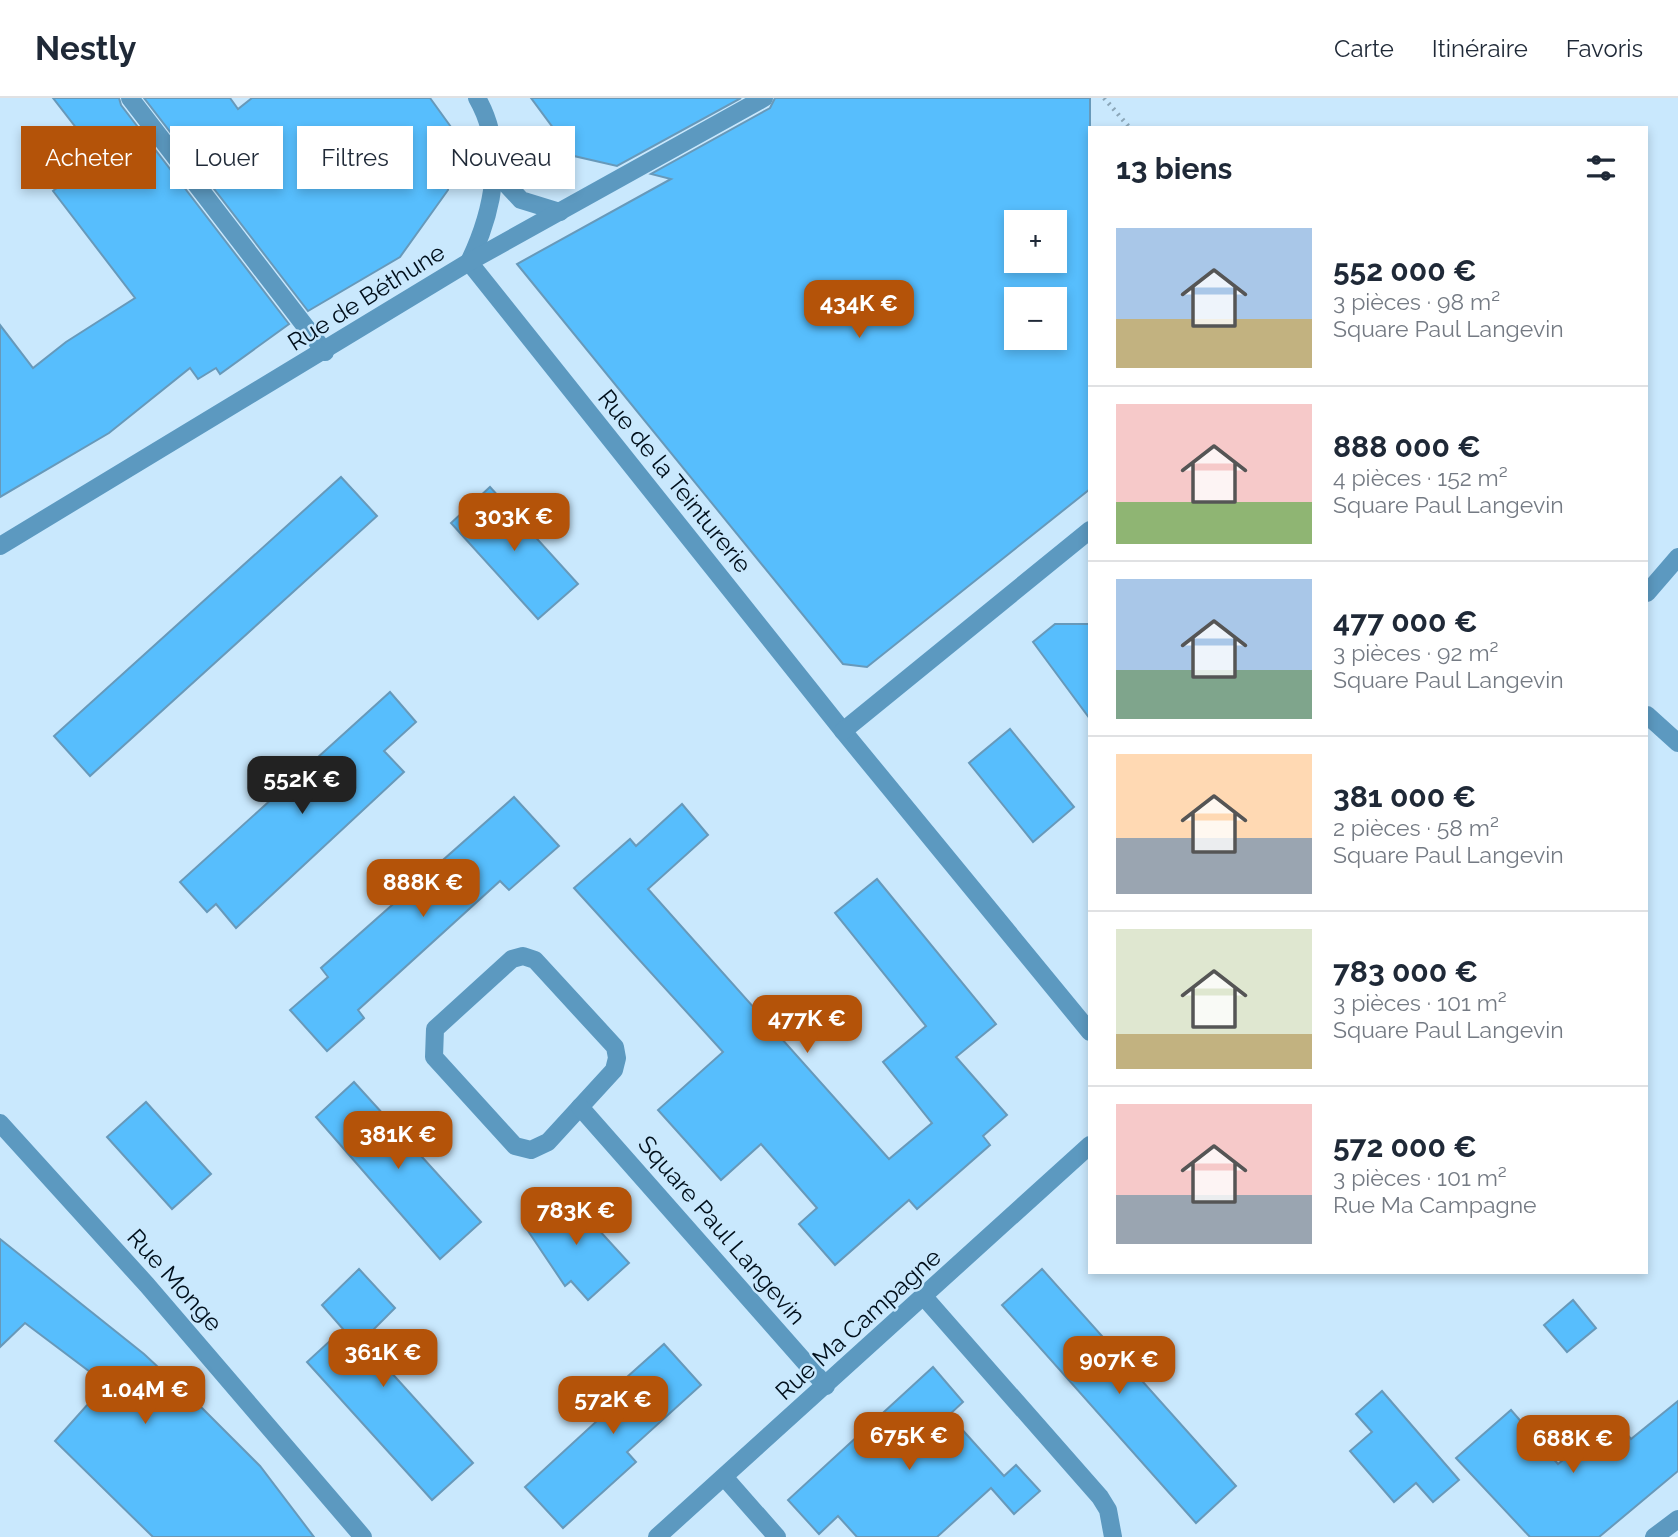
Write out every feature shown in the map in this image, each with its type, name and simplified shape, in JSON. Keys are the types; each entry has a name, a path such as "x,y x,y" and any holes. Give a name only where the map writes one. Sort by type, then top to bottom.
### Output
{"street":[{"path":"130,98 325,352"},
{"path":"477,98 488,126"},
{"name":"Rue de Béthune","path":"0,547 325,352 469,262 764,98"},
{"path":"469,262 483,233 491,189"},
{"path":"511,189 521,200 560,212"},
{"name":"Rue de la Teinturerie","path":"469,262 843,731 1088,1030"},
{"path":"843,731 1088,532"},
{"path":"1648,592 1678,557"},
{"path":"1648,716 1678,743"},
{"path":"523,956 535,960 615,1047 617,1058 614,1070 580,1107 548,1142 531,1150 515,1146 434,1057 435,1029 512,959 523,956"},
{"name":"Square Paul Langevin","path":"580,1107 826,1386"},
{"name":"Rue Monge","path":"0,1123 163,1304 363,1537"},
{"name":"Rue Ma Campagne","path":"657,1537 925,1298 1088,1147"},
{"path":"925,1298 1100,1497 1114,1529 1113,1537"},
{"path":"725,1478 777,1537"},
{"path":"1654,1537 1678,1519"}],"path":[{"path":"1104,98 1128,126"}],"building":[{"path":"53,98 119,98 121,105 137,126 75,126"},
{"path":"144,98 230,98 238,109 252,98 430,98 450,126 427,126 427,189 448,190 400,257 308,311 214,189 283,189 283,126 170,126 170,132"},
{"path":"531,98 741,98 617,166 575,156 575,126 552,126"},
{"path":"775,98 1090,98 1088,491 867,667 843,664 517,264 671,179 651,174 770,108"},
{"path":"156,151 170,169 170,189 185,189 289,324 220,374 216,368 198,379 190,368 109,433 0,497 0,325 33,368 66,342 135,298 53,191 156,189"},
{"path":"341,477 377,516 90,776 54,736"},
{"path":"490,487 578,584 538,619 451,523"},
{"path":"1055,624 1088,624 1088,716 1033,642"},
{"path":"390,692 416,722 384,751 404,772 236,928 216,904 207,912 180,882"},
{"path":"1010,729 1074,807 1033,842 969,763"},
{"path":"514,797 559,846 509,890 500,881 358,1010 364,1018 327,1051 290,1010 328,977 321,968"},
{"path":"682,804 708,835 648,889 889,1159 932,1123 883,1062 926,1026 835,913 877,879 996,1024 956,1057 1007,1115 983,1136 990,1145 917,1209 909,1200 835,1265 799,1224 817,1208 761,1144 721,1180 658,1110 723,1052 574,888 630,839 636,846"},
{"path":"354,1082 481,1222 440,1259 316,1117"},
{"path":"146,1102 211,1174 172,1209 107,1137"},
{"path":"565,1193 629,1263 588,1300 571,1281 565,1286 526,1228"},
{"path":"0,1239 144,1354 202,1408 260,1466 314,1537 153,1537 55,1441 106,1384 25,1323 0,1347"},
{"path":"359,1269 395,1308 372,1331 389,1350 379,1359 473,1463 432,1500 307,1362 343,1329 322,1305"},
{"path":"1042,1269 1236,1486 1196,1523 1002,1305"},
{"path":"1573,1300 1596,1328 1567,1352 1544,1325"},
{"path":"664,1344 701,1385 627,1452 636,1462 563,1528 525,1487 598,1420 589,1411"},
{"path":"933,1367 963,1402 949,1415 1004,1476 1016,1465 1040,1491 1014,1514 991,1488 937,1537 857,1537 838,1516 819,1534 788,1500"},
{"path":"1382,1391 1459,1480 1433,1502 1416,1483 1394,1502 1350,1451 1372,1432 1356,1414"},
{"path":"1678,1401 1678,1471 1599,1537 1530,1537 1456,1458 1511,1410 1558,1464 1614,1419 1631,1439"}]}
